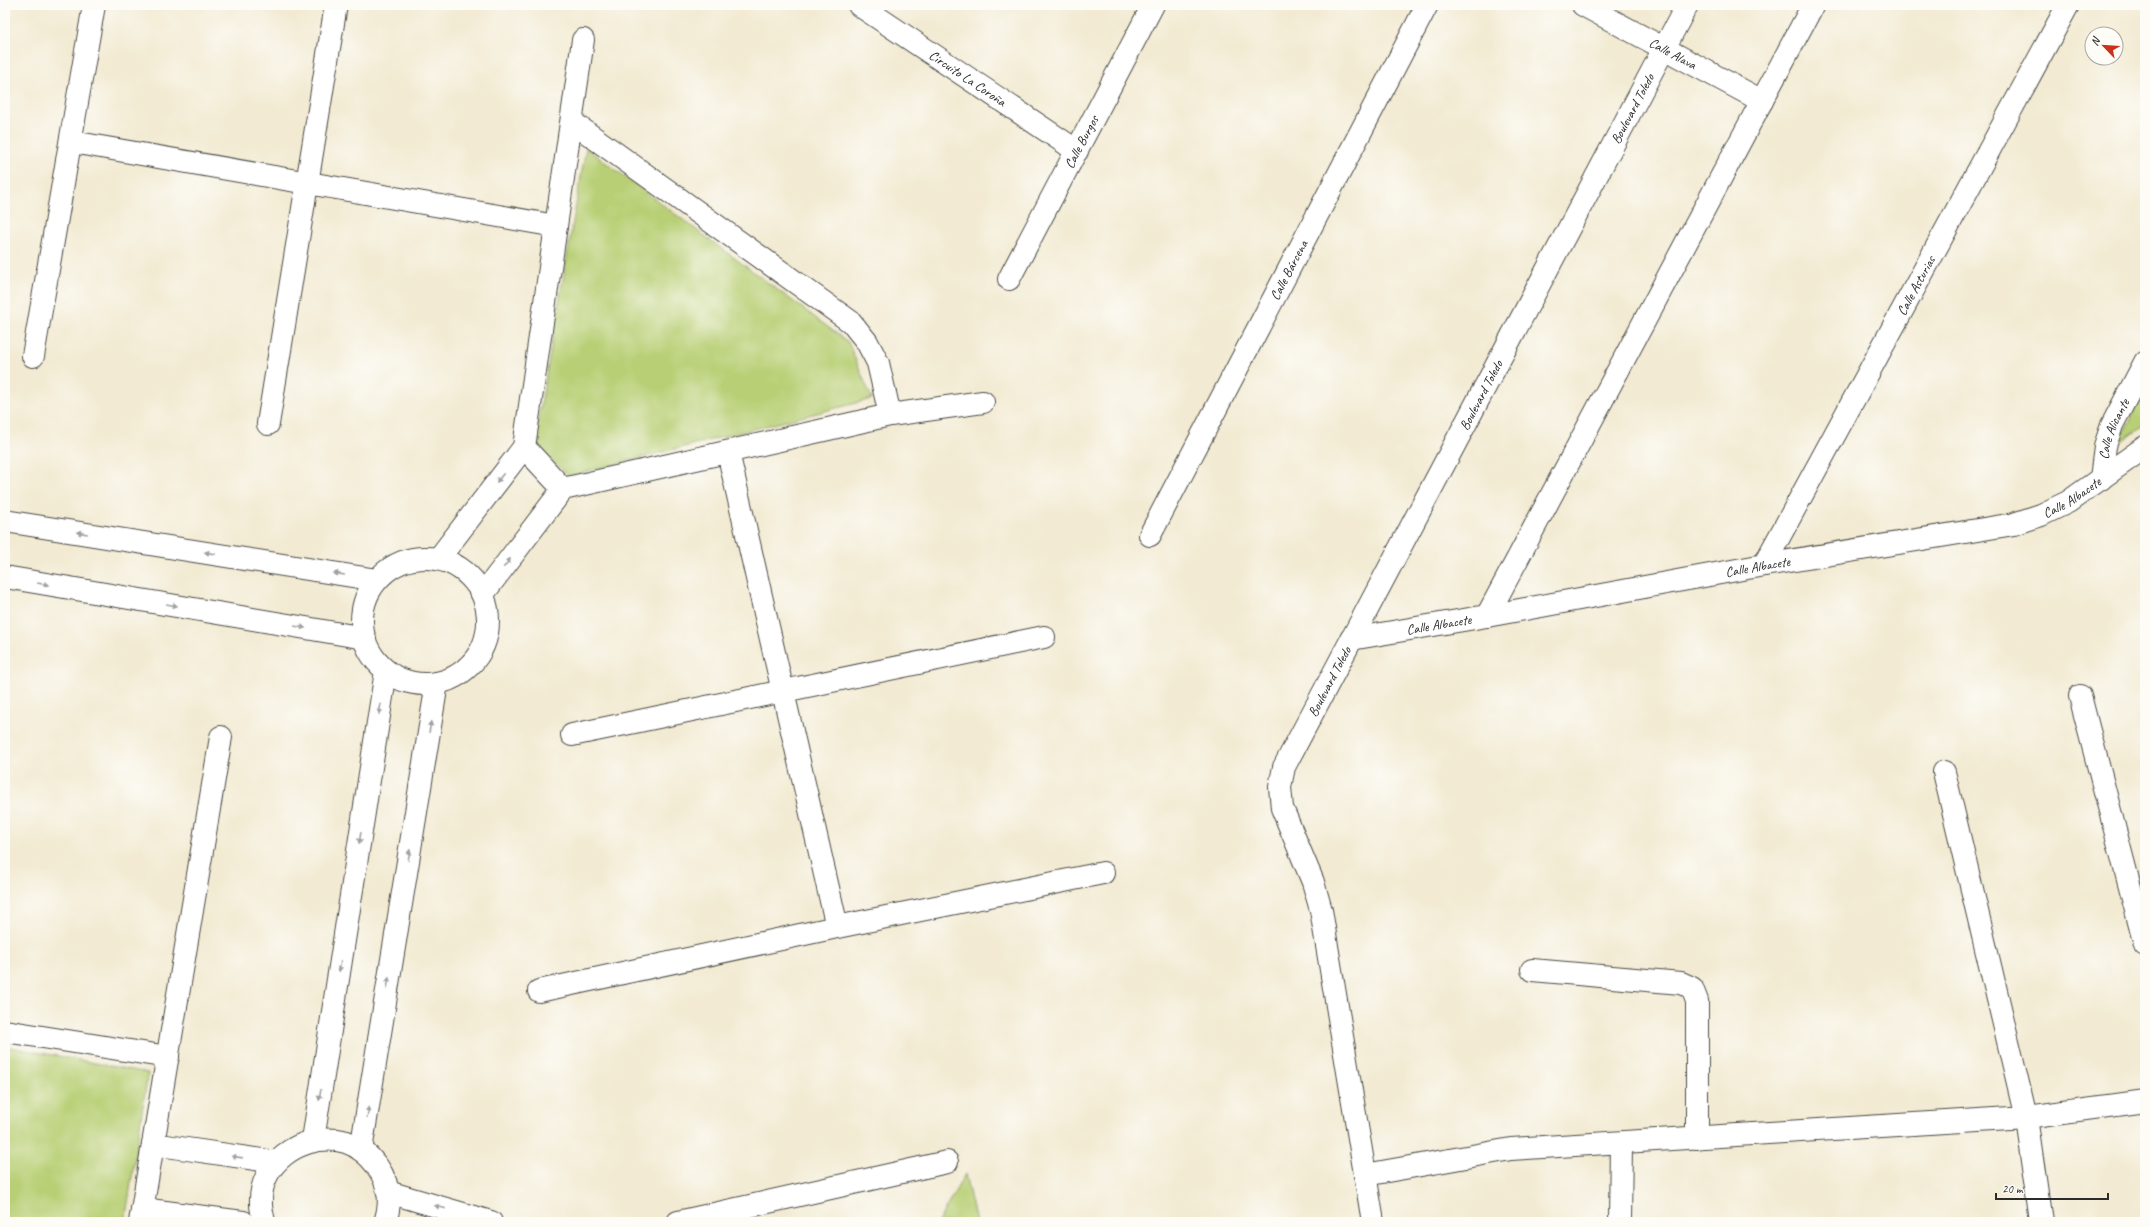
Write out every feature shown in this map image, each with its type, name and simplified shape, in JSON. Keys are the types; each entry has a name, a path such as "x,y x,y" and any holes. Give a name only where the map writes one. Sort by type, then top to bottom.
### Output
{"street":[{"path":"34,356 72,142 94,5"},
{"path":"268,424 336,5"},
{"name":"Circuito La Coroña","path":"859,5 1076,151"},
{"name":"Calle Burgos","path":"1009,279 1153,5"},
{"name":"Calle Bárcena","path":"1150,535 1427,5"},
{"name":"Calle Alava","path":"1583,5 1762,101"},
{"name":"Boulevard Toledo","path":"1373,1222 1320,910 1313,882 1282,808 1280,786 1284,767 1687,5"},
{"path":"1487,616 1813,5"},
{"name":"Calle Asturias","path":"1764,565 2068,5"},
{"path":"439,558 524,447 583,40"},
{"path":"572,122 851,322 867,342 878,363 890,415"},
{"path":"72,142 556,226"},
{"name":"Calle Alicante","path":"2101,479 2105,446 2112,425 2145,362"},
{"path":"483,594 563,489 890,415 983,402"},
{"path":"524,447 563,489"},
{"name":"Calle Albacete","path":"1351,639 1487,616 1764,565 2014,524 2041,515 2068,502 2145,447"},
{"path":"728,452 837,927"},
{"path":"5,521 377,580"},
{"path":"422,557 439,558 457,565 473,578 483,594 488,613 488,632 482,650 471,666 455,677 437,683 410,683 386,671 376,661 364,638 362,622 364,607 368,592 377,580 390,568 405,560 422,557"},
{"path":"5,577 364,638"},
{"path":"572,735 1044,637"},
{"path":"314,1140 386,671"},
{"path":"361,1150 437,683"},
{"path":"2080,696 2145,945"},
{"path":"220,736 141,1216 243,1222"},
{"path":"1944,772 2026,1117 2041,1222"},
{"path":"539,991 837,927 1103,873"},
{"path":"1532,970 1681,983 1692,988 1697,1001 1697,1138"},
{"path":"5,1031 168,1057"},
{"path":"1365,1175 1511,1150 2026,1117 2145,1101"},
{"path":"264,1222 261,1203 264,1181 276,1162 292,1148 314,1140 339,1140 361,1150 379,1168 388,1192 389,1211 385,1222"},
{"path":"1620,1222 1621,1143"},
{"path":"153,1144 276,1162"},
{"path":"678,1222 947,1162"},
{"path":"388,1192 491,1222"}],"green space":[{"path":"586,148 848,342 872,399 569,476 534,444"},
{"path":"2145,389 2145,424 2119,443"},
{"path":"5,1046 148,1073 125,1222 5,1222"},
{"path":"965,1174 976,1222 938,1222"}]}
